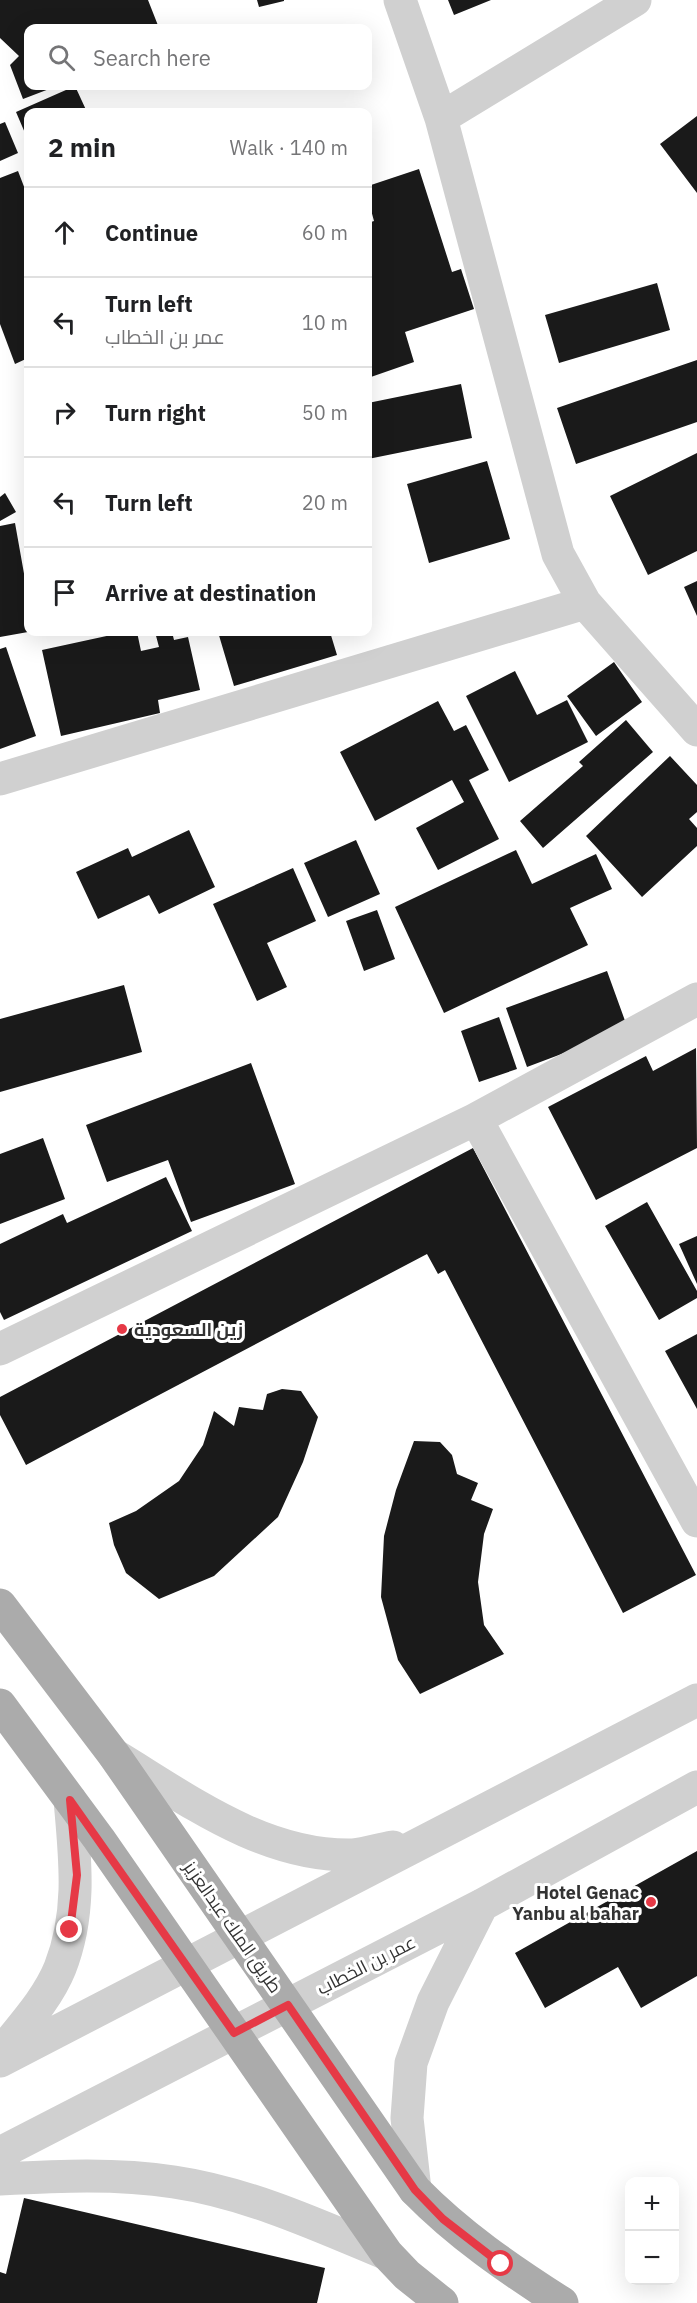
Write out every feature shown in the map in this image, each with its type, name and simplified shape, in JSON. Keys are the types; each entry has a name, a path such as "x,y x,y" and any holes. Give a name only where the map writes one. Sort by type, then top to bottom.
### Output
{"main road":[{"name":"طريق الملك عبدالعزيز","path":"0,1605 114,1755 415,2190 443,2219 501,2264 562,2303"},
{"path":"0,1705 186,1964 387,2254 407,2275 442,2303"}],"street":[{"path":"400,0 441,118 558,554 585,603 697,730"},
{"path":"441,118 635,0"},
{"path":"0,779 585,603"},
{"path":"0,1349 476,1119 697,999"},
{"path":"476,1119 697,1521"},
{"path":"0,2061 697,1700"},
{"path":"114,1755 218,1818 268,1841 316,1852 354,1855 427,1839"},
{"name":"عمر بن الخطاب","path":"0,2153 482,1905 697,1787"},
{"path":"0,2054 38,2006 59,1968 70,1930 77,1875 70,1800"},
{"path":"415,2190 407,2118 411,2063 433,2002 482,1905"},
{"path":"0,2179 62,2176 131,2177 176,2182 214,2190 268,2206 387,2254"}],"building":[{"path":"0,0 148,0 157,24 24,24 24,90 47,90 23,99 10,65 19,56 0,38"},
{"path":"257,0 284,0 284,1 259,7"},
{"path":"448,0 491,0 454,15"},
{"path":"66,90 77,90 85,108 25,108"},
{"path":"24,108 24,131 16,112"},
{"path":"697,116 697,193 660,144"},
{"path":"5,122 18,153 0,161 0,124"},
{"path":"419,169 452,272 461,269 474,309 405,332 414,362 372,377 372,222 374,221 372,185"},
{"path":"18,171 24,187 24,360 15,364 0,324 0,178"},
{"path":"657,283 670,330 559,363 545,315"},
{"path":"697,360 697,422 576,464 557,408"},
{"path":"461,384 472,438 372,458 372,402"},
{"path":"697,453 697,551 648,575 610,496"},
{"path":"487,461 510,539 429,563 407,484"},
{"path":"5,493 16,512 0,521 0,497"},
{"path":"15,523 24,574 24,633 0,637 0,526"},
{"path":"697,581 697,616 684,587"},
{"path":"107,636 138,636 141,651 159,647 156,636 173,636 174,640 188,637 200,690 158,700 160,713 61,736 42,650"},
{"path":"219,636 331,636 337,655 234,686"},
{"path":"6,647 36,736 0,749 0,649"},
{"path":"614,662 642,702 596,736 567,696"},
{"path":"515,671 537,715 567,700 588,742 509,782 466,696"},
{"path":"438,701 454,731 466,725 489,770 469,780 499,839 438,870 416,828 464,802 452,780 375,821 340,752"},
{"path":"626,720 653,752 543,848 520,821 583,766 579,762"},
{"path":"670,756 697,785 697,812 689,819 697,828 697,846 642,897 586,836"},
{"path":"189,830 215,887 159,914 149,895 98,919 76,872 128,848 132,857"},
{"path":"356,840 380,894 328,917 304,863"},
{"path":"516,850 532,884 596,854 612,889 570,908 588,945 444,1013 395,907"},
{"path":"293,868 316,921 267,943 287,987 257,1001 213,904"},
{"path":"377,910 395,959 364,971 346,921"},
{"path":"607,971 628,1029 527,1067 506,1008"},
{"path":"124,985 142,1052 0,1092 0,1019"},
{"path":"499,1017 517,1069 479,1082 461,1031"},
{"path":"696,1048 697,1148 596,1200 548,1107 646,1056 653,1071"},
{"path":"251,1063 295,1184 191,1222 168,1160 107,1182 86,1125"},
{"path":"43,1138 65,1199 0,1224 0,1154"},
{"path":"473,1148 696,1575 623,1613 445,1270 438,1274 427,1254 26,1465 0,1415 0,1397"},
{"path":"166,1177 192,1231 4,1320 0,1312 0,1244 63,1214 67,1223"},
{"path":"647,1202 697,1291 697,1298 659,1320 605,1226"},
{"path":"697,1236 697,1284 679,1244"},
{"path":"697,1334 697,1409 665,1351"},
{"path":"282,1389 301,1391 318,1417 303,1462 278,1517 214,1576 159,1599 126,1573 114,1545 109,1523 136,1511 179,1481 203,1445 214,1411 234,1426 239,1407 263,1410 267,1394"},
{"path":"414,1441 440,1442 452,1455 457,1474 478,1483 471,1500 493,1509 484,1534 478,1582 484,1625 504,1654 420,1694 398,1660 381,1597 384,1536 396,1490"},
{"name":"Hotel Genac Yanbu al bahar","path":"697,1851 697,1976 641,2008 618,1967 545,2008 515,1953"},
{"path":"24,2198 325,2268 317,2303 0,2303 0,2272 6,2274"}],"place":[{"name":"زين السعودية","path":"122,1329"},
{"name":"Hotel Genac Yanbu al bahar","path":"651,1902"}],"route":[{"path":"70,1930 77,1875 70,1800 234,2033 288,2005 415,2190 443,2219 501,2264"}]}
